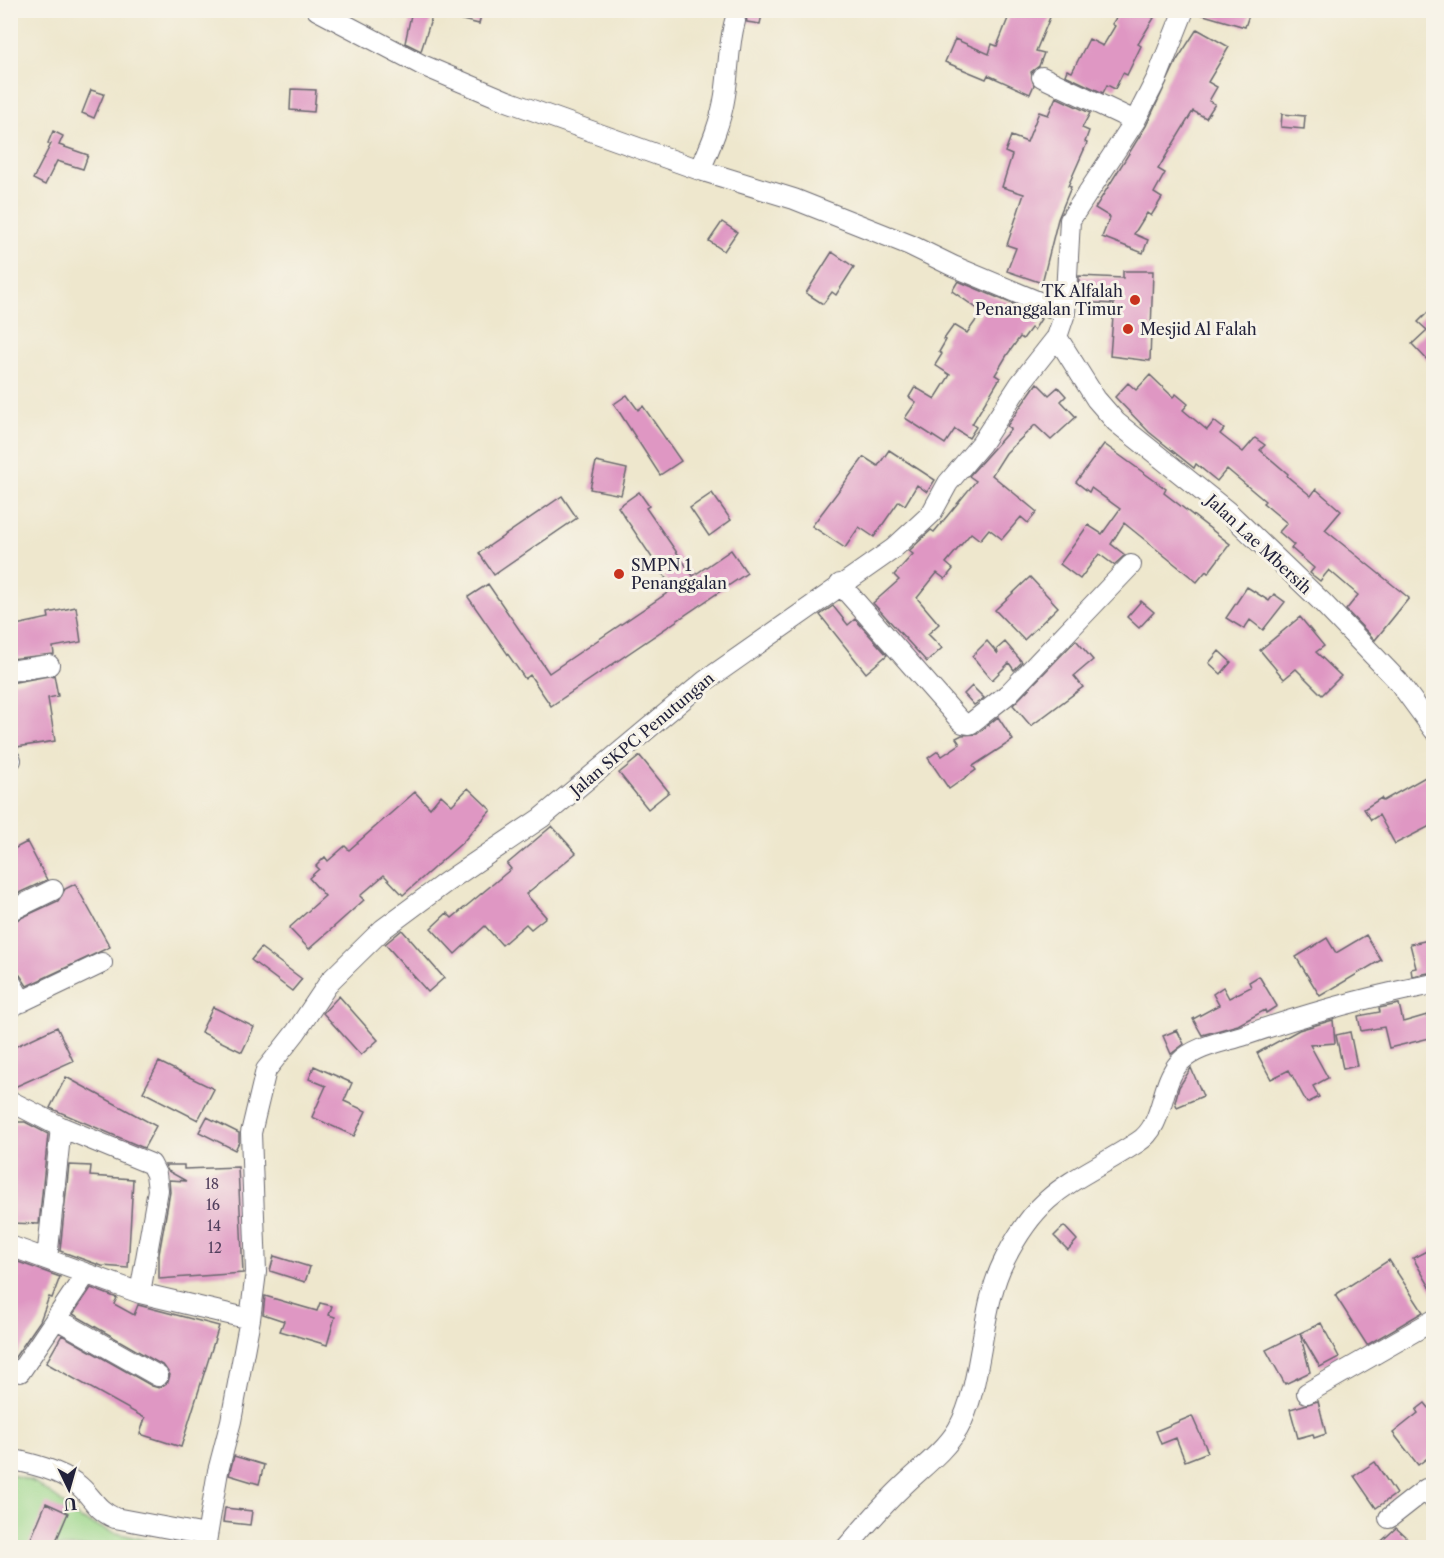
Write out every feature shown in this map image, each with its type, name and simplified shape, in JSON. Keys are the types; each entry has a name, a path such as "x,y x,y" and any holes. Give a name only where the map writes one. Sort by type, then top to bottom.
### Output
{"street":[{"path":"317,10 422,65 507,101 866,227 1065,313"},
{"name":"Jalan SKPC Penutungan","path":"206,1541 250,1320 256,1272 251,1133 266,1070 296,1032 330,981 383,929 445,883 541,818 705,681 840,584 893,549 931,514 948,483 981,444 1020,384 1057,337 1065,313 1070,220 1135,121 1157,78 1184,10"},
{"path":"700,170 718,129 735,21"},
{"path":"1042,77 1135,121"},
{"name":"Jalan Lae Mbersih","path":"1057,337 1096,399 1116,422 1227,511 1322,602 1398,681 1434,730"},
{"path":"840,584 957,717 963,723 970,724 1008,694 1131,565"},
{"path":"10,671 49,665"},
{"path":"10,911 53,890"},
{"path":"10,981 16,1005 102,963"},
{"path":"846,1548 958,1430 969,1400 983,1328 1003,1261 1027,1219 1046,1198 1076,1177 1139,1141 1152,1128 1165,1085 1180,1063 1200,1049 1306,1015 1386,993 1434,984"},
{"path":"10,1101 61,1127 151,1164 156,1174 158,1190 140,1293"},
{"path":"48,1259 61,1127"},
{"path":"10,1246 140,1293 250,1320"},
{"path":"20,1372 86,1274"},
{"path":"57,1320 158,1376"},
{"path":"1306,1393 1434,1320"},
{"path":"10,1459 68,1478 80,1486 101,1512 182,1532 206,1541"},
{"path":"1389,1518 1431,1490"}],"green space":[{"path":"10,1474 34,1482 58,1499 78,1518 109,1531 173,1547 11,1547"}],"building":[{"path":"412,10 434,10 421,51 405,43"},
{"path":"443,10 482,10 479,24 442,15"},
{"path":"745,10 763,10 760,24 747,22"},
{"path":"1017,10 1053,10 1036,51 1044,53 1039,66 1031,72 1034,85 1030,94 988,75 986,79 945,62 955,39 989,54 992,44 997,46 1009,16 1014,18"},
{"path":"1121,10 1141,10 1154,18 1138,44 1141,46 1127,75 1123,73 1115,89 1107,85 1103,93 1065,75 1067,70 1072,72 1089,39 1103,46"},
{"path":"1200,10 1232,10 1249,15 1245,27 1200,14"},
{"path":"1197,29 1229,47 1208,82 1217,87 1209,101 1215,104 1206,118 1193,111 1158,169 1165,173 1154,193 1162,198 1151,216 1147,213 1134,234 1148,240 1143,253 1102,237 1110,217 1095,208 1146,126 1177,60"},
{"path":"291,89 316,90 314,112 290,110"},
{"path":"91,90 104,94 94,118 82,113"},
{"path":"1056,97 1090,113 1082,128 1089,131 1085,142 1087,143 1068,186 1071,187 1058,219 1042,283 1007,271 1016,248 1007,245 1024,194 1002,187 1012,155 1005,152 1011,136 1027,142 1039,112 1048,115"},
{"path":"1282,114 1305,116 1304,129 1281,127"},
{"path":"53,131 63,136 59,145 88,155 83,169 57,161 45,185 33,179 51,144 48,143"},
{"path":"722,222 737,232 724,251 709,241"},
{"path":"832,252 854,267 836,295 832,292 823,304 806,293"},
{"path":"1123,271 1153,271 1150,361 1110,356 1114,304 1078,302 1079,276 1123,278"},
{"path":"958,281 1027,310 1041,319 1034,330 1031,328 1023,339 1020,337 1007,355 995,375 1000,378 972,424 976,427 969,438 955,429 945,444 905,418 916,402 909,397 915,387 935,399 950,375 935,365 942,354 939,352 946,340 944,339 954,325 967,333 982,312 952,291"},
{"path":"1434,306 1434,367 1412,344 1427,330 1418,322"},
{"path":"1150,375 1173,397 1176,394 1188,404 1183,410 1207,430 1214,421 1224,429 1220,434 1243,452 1255,438 1265,445 1260,450 1288,474 1287,476 1311,496 1316,489 1341,511 1325,530 1409,598 1375,640 1346,610 1358,595 1329,570 1320,581 1310,573 1314,568 1291,548 1294,545 1279,532 1287,523 1263,503 1265,501 1227,469 1217,481 1196,464 1194,468 1149,432 1115,397 1128,383 1136,390"},
{"path":"1037,383 1049,395 1058,387 1066,396 1061,401 1076,417 1051,440 1035,425 1006,453 992,475 1037,512 1028,523 1021,517 1002,539 989,529 980,540 971,533 946,563 953,569 945,579 937,573 917,598 939,624 928,634 942,648 927,662 873,603 899,580 894,575 913,554 909,551 931,530 934,532 976,481 969,476 1011,429 1007,426"},
{"path":"627,395 638,410 643,406 681,461 660,475 614,404"},
{"path":"1104,444 1166,489 1164,493 1230,544 1208,573 1206,571 1197,582 1124,523 1111,544 1125,555 1114,565 1099,554 1080,579 1060,564 1088,525 1102,534 1120,509 1091,488 1089,492 1076,482"},
{"path":"889,450 935,480 927,492 917,485 905,505 899,501 874,537 859,527 845,548 812,526 864,457 878,466"},
{"path":"596,462 627,469 621,495 590,489"},
{"path":"639,492 649,506 646,508 693,576 731,550 747,573 551,706 530,675 525,679 468,597 488,584 549,673 673,589 618,507"},
{"path":"712,493 731,520 709,536 690,508"},
{"path":"562,496 577,518 494,575 479,553"},
{"path":"1030,577 1058,607 1024,640 995,610"},
{"path":"1247,587 1269,601 1274,594 1285,602 1263,630 1250,620 1244,629 1226,618"},
{"path":"1141,601 1154,612 1139,628 1127,617"},
{"path":"833,606 848,625 855,619 887,655 866,673 820,615"},
{"path":"76,607 81,642 53,647 54,654 10,659 11,626 49,618 48,613"},
{"path":"1300,617 1324,646 1316,652 1341,676 1322,695 1296,669 1284,679 1260,650"},
{"path":"1076,640 1093,660 1074,676 1083,687 1031,726 1013,705"},
{"path":"987,641 998,654 997,649 1005,642 1022,662 1014,670 1009,663 992,680 972,656"},
{"path":"1219,651 1231,662 1221,674 1209,663"},
{"path":"54,675 58,696 48,698 55,741 10,748 10,683"},
{"path":"972,686 984,698 974,705 964,694"},
{"path":"998,717 1013,740 973,766 976,770 949,789 928,758 938,751 942,756 960,744 956,738 962,735 977,734"},
{"path":"640,756 669,792 648,809 619,773"},
{"path":"1434,772 1434,824 1395,844 1379,815 1371,820 1364,809 1381,798 1383,801"},
{"path":"468,788 491,810 463,842 403,895 384,875 360,896 364,900 309,949 289,928 325,896 309,878 319,869 316,866 325,857 328,861 345,846 349,850 415,792 430,808 441,795 452,805"},
{"path":"552,826 576,853 526,894 546,917 531,929 526,924 502,945 485,926 455,954 431,928 447,913 452,918 511,869 507,864"},
{"path":"27,842 47,880 10,897 10,851"},
{"path":"75,884 110,947 27,986 20,975 10,969 10,923 58,901 65,889"},
{"path":"402,930 444,978 428,992 385,944"},
{"path":"1366,935 1381,960 1320,996 1296,957 1327,938 1336,953"},
{"path":"1434,939 1434,972 1412,976 1411,969 1416,968 1410,944"},
{"path":"261,948 302,979 292,991 251,960"},
{"path":"1259,976 1277,1006 1238,1025 1202,1035 1193,1019 1219,1005 1213,994 1223,987 1229,998 1251,987 1249,982"},
{"path":"339,996 378,1040 361,1055 323,1013"},
{"path":"1399,1004 1403,1022 1434,1013 1434,1037 1389,1048 1384,1027 1361,1031 1358,1016 1380,1012 1379,1008"},
{"path":"213,1007 254,1027 242,1052 201,1032"},
{"path":"1333,1020 1335,1043 1310,1045 1328,1078 1313,1086 1319,1097 1307,1103 1289,1070 1271,1079 1257,1053 1299,1030"},
{"path":"57,1027 73,1061 10,1089 10,1049"},
{"path":"1177,1030 1184,1044 1171,1054 1163,1036"},
{"path":"1350,1032 1357,1066 1343,1069 1336,1035"},
{"path":"159,1062 214,1089 198,1120 143,1092"},
{"path":"314,1066 352,1083 344,1101 366,1111 354,1136 312,1117 326,1086 309,1079"},
{"path":"1191,1068 1203,1096 1177,1107 1175,1102 1179,1087"},
{"path":"66,1077 156,1126 144,1148 50,1108"},
{"path":"207,1117 239,1133 239,1142 235,1150 199,1132"},
{"path":"10,1122 25,1122 48,1134 39,1224 10,1223"},
{"path":"69,1165 91,1166 90,1176 133,1179 128,1268 102,1266 60,1251"},
{"path":"165,1165 184,1165 184,1169 238,1167 243,1273 159,1279 159,1254 170,1192 169,1180 186,1181 168,1171"},
{"path":"1064,1226 1077,1240 1068,1250 1054,1236"},
{"path":"1434,1247 1434,1294 1413,1258"},
{"path":"274,1256 310,1267 305,1282 270,1271"},
{"path":"10,1259 60,1277 40,1321 13,1360 10,1359"},
{"path":"1389,1260 1423,1312 1367,1345 1335,1295"},
{"path":"91,1288 117,1298 114,1304 134,1315 138,1305 219,1326 181,1447 140,1434 145,1418 46,1363 62,1335 152,1386 159,1388 168,1382 170,1375 164,1366 73,1314"},
{"path":"265,1296 317,1311 320,1303 332,1306 329,1315 335,1317 327,1345 280,1331 284,1321 263,1314"},
{"path":"1321,1323 1339,1357 1320,1367 1300,1333"},
{"path":"1300,1333 1310,1372 1285,1384 1266,1350"},
{"path":"1318,1401 1326,1434 1314,1438 1313,1434 1298,1438 1290,1409"},
{"path":"1425,1403 1434,1414 1434,1453 1418,1465 1393,1433 1418,1413 1416,1410"},
{"path":"1192,1416 1208,1452 1185,1461 1176,1438 1161,1444 1156,1431"},
{"path":"234,1456 264,1465 259,1484 229,1475"},
{"path":"1375,1462 1396,1494 1376,1508 1354,1476"},
{"path":"46,1503 68,1513 53,1548 27,1548"},
{"path":"225,1508 252,1511 250,1525 223,1522"},
{"path":"1396,1528 1418,1548 1374,1548"}],"place":[{"name":"TK Alfalah Penanggalan Timur","path":"1135,300"},
{"name":"Mesjid Al Falah","path":"1128,329"},
{"name":"SMPN 1 Penanggalan","path":"619,574"}]}
